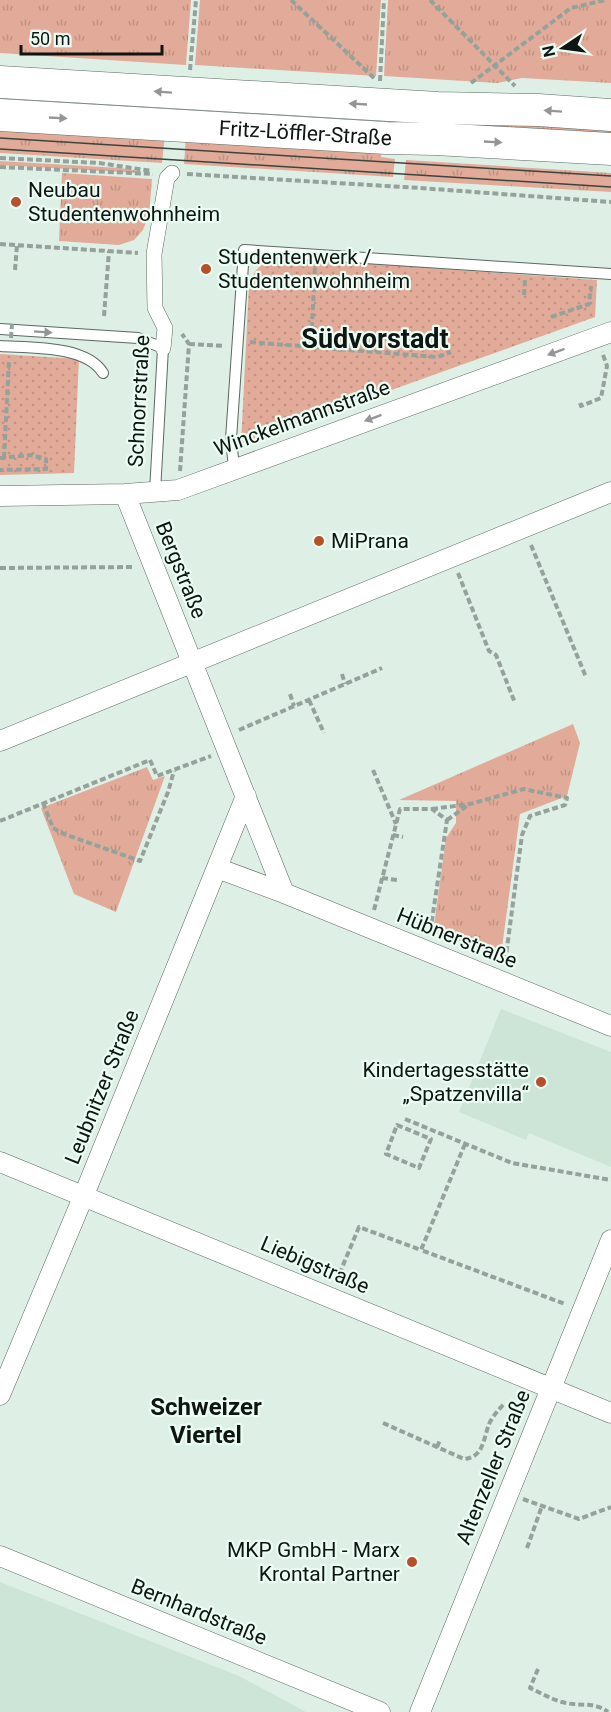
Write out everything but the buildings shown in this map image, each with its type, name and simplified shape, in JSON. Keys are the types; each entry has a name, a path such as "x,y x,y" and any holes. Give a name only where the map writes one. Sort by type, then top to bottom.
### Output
{"main road":[{"name":"Fritz-Löffler-Straße","path":"0,82 438,108 538,110 611,115"},
{"name":"Fritz-Löffler-Straße","path":"0,115 611,149"}],"street":[{"name":"Schnorrstraße","path":"163,348 165,328 155,308 154,254 167,178 171,173"},
{"name":"Winckelmannstraße","path":"0,496 125,494 178,489 604,334"},
{"path":"0,741 611,492"},
{"name":"Bergstraße","path":"125,494 192,662"},
{"path":"192,662 284,893"},
{"name":"Leubnitzer Straße","path":"0,1395 246,796"},
{"name":"Hübnerstraße","path":"217,868 611,1026"},
{"name":"Liebigstraße","path":"0,1162 611,1413"},
{"name":"Altenzeller Straße","path":"420,1712 611,1240"},
{"name":"Bernhardstraße","path":"0,1556 380,1712"}],"lane":[{"path":"234,468 231,439 244,250 611,274"},
{"path":"0,329 138,338 163,348"},
{"path":"7,344 59,350 97,363 103,373"},
{"name":"Schnorrstraße","path":"155,492 163,348"}],"path":[{"path":"182,93 191,67 196,0"},
{"path":"291,0 380,83 384,0"},
{"path":"430,0 516,86"},
{"path":"463,89 571,8 605,0"},
{"path":"0,158 99,163 171,173 611,202"},
{"path":"0,167 139,175 171,173"},
{"path":"0,244 154,254"},
{"path":"15,270 16,245"},
{"path":"104,316 109,251"},
{"path":"311,346 316,255"},
{"path":"551,317 590,304 592,273"},
{"path":"0,470 46,469 46,459 31,455 2,458 7,344 12,324"},
{"path":"580,403 581,406 601,398 607,366 604,334"},
{"path":"178,489 189,344 311,346 437,357 451,352"},
{"path":"524,527 586,677"},
{"path":"452,556 489,651 496,655 515,703"},
{"path":"0,568 154,567"},
{"path":"0,820 150,760 157,776 174,770 294,706 382,668"},
{"path":"342,674 345,684"},
{"path":"290,694 294,706"},
{"path":"309,700 324,733"},
{"path":"43,803 53,828 140,861 168,792 174,770"},
{"path":"373,770 396,825"},
{"path":"369,928 400,809 432,809 470,804 524,789 567,798 565,805 530,816 522,835 518,889 509,930 502,982"},
{"path":"427,951 447,820 470,804"},
{"path":"432,809 447,820"},
{"path":"393,834 403,837"},
{"path":"382,878 397,880"},
{"path":"509,930 515,932"},
{"path":"405,1119 512,1163 611,1180"},
{"path":"431,1139 419,1168 386,1154 397,1125 434,1140 437,1132"},
{"path":"421,1250 465,1144"},
{"path":"330,1297 359,1227 582,1311"},
{"path":"383,1423 464,1459 470,1458 482,1448 494,1415 505,1403"},
{"path":"437,1447 440,1440"},
{"path":"508,1494 579,1519 611,1507"},
{"path":"527,1548 543,1506"},
{"path":"537,1669 530,1688 561,1702 599,1706 608,1712"}],"shaded area":[{"name":"Kindertagesstätte „Spatzenvilla“","path":"501,1009 611,1052 611,1167 529,1133 526,1140 459,1112"},
{"path":"0,1582 239,1676 306,1712 0,1712"}],"green space":[{"path":"0,0 191,0 186,65 0,53"},
{"path":"200,0 381,0 376,76 195,65"},
{"path":"388,0 611,0 611,83 522,78 497,83 384,76"},
{"path":"387,115 611,128 611,134 470,125 388,129"},
{"path":"0,125 165,135 162,163 0,153"},
{"path":"186,137 382,148 381,157 395,159 393,177 184,164"},
{"path":"406,160 611,173 611,192 404,180"},
{"path":"0,161 120,168 140,173 0,165"},
{"path":"62,173 152,179 149,215 143,230 134,240 119,245 59,241"},
{"path":"278,257 597,280 595,317 241,444 249,284 260,266"},
{"path":"0,354 79,359 74,473 0,475"},
{"path":"573,724 580,743 567,796 520,814 501,955 433,933 446,838 456,823 456,801 399,800"},
{"path":"147,767 153,780 165,776 116,912 74,894 41,808"}],"tram line":[{"path":"0,138 611,176"},
{"path":"0,149 611,187"}],"place":[{"name":"Neubau Studentenwohnheim","path":"16,202"},
{"name":"Studentenwerk / Studentenwohnheim","path":"206,269"},
{"name":"MiPrana","path":"319,541"},
{"name":"Kindertagesstätte „Spatzenvilla“","path":"541,1082"},
{"name":"MKP GmbH - Marx Krontal Partner","path":"412,1562"}],"district":[{"name":"Südvorstadt","path":"375,339"},
{"name":"Schweizer Viertel","path":"206,1421"}]}
